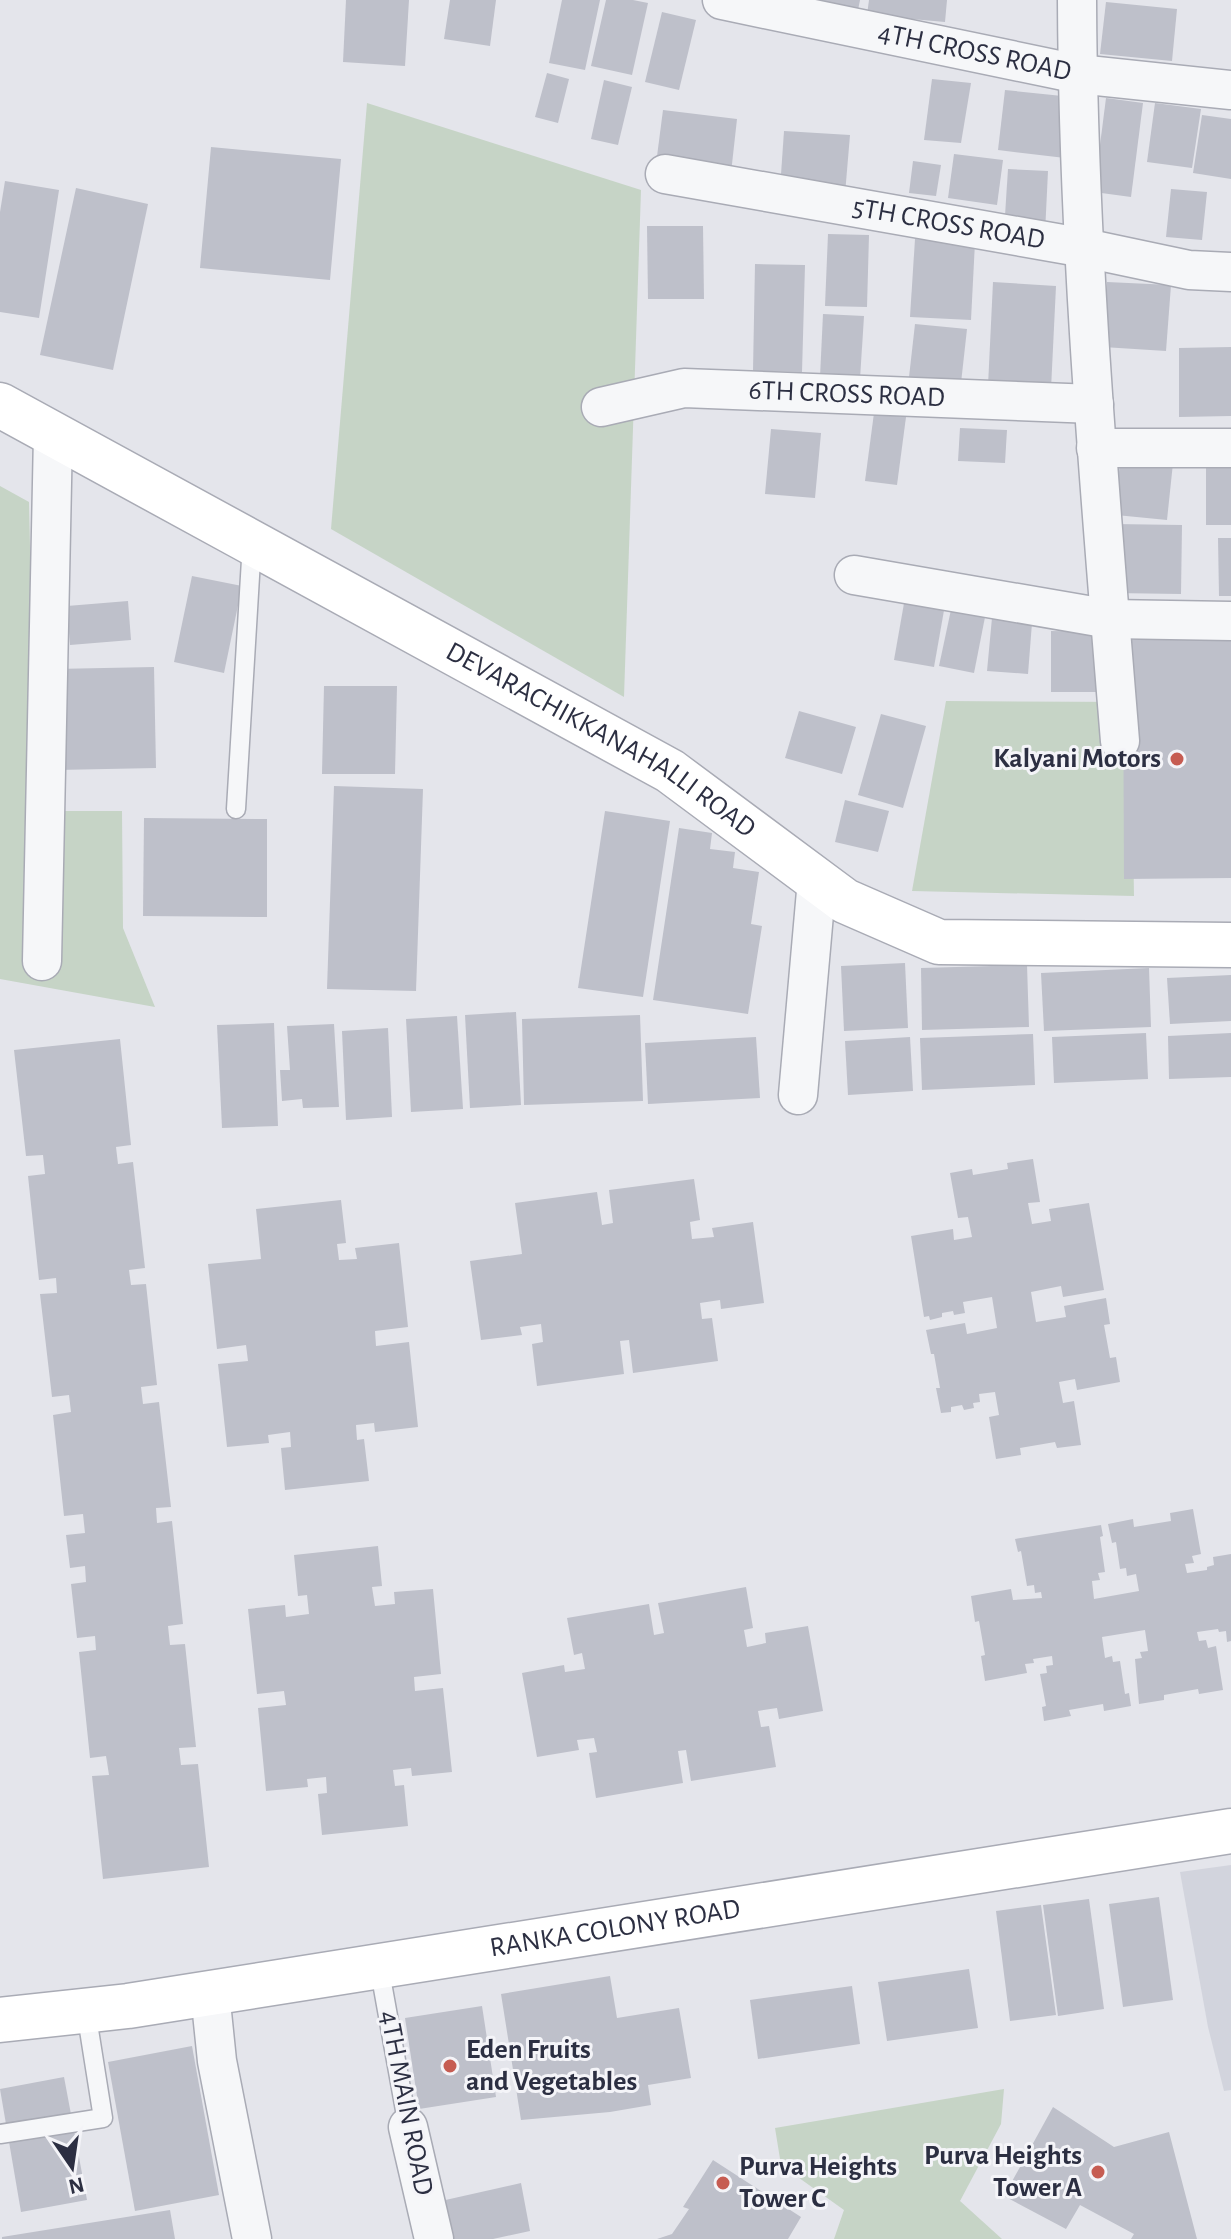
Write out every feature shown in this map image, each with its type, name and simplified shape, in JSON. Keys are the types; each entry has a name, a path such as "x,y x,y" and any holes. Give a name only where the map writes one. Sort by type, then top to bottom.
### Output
{"street":[{"name":"4TH CROSS ROAD","path":"722,0 1078,74 1231,90"},
{"path":"1077,0 1085,248 1096,448 1120,741"},
{"name":"5TH CROSS ROAD","path":"665,174 1085,248 1189,270 1231,272"},
{"name":"6TH CROSS ROAD","path":"601,407 684,388 1094,404"},
{"name":"DEVARACHIKKANAHALLI ROAD","path":"0,405 670,771 845,901 939,942 1231,945"},
{"path":"42,961 53,435"},
{"path":"1096,448 1231,448"},
{"path":"854,575 1110,619 1231,621"},
{"path":"798,1095 817,880"},
{"name":"RANKA COLONY ROAD","path":"0,2020 210,1993 1231,1831"},
{"path":"210,1993 217,2061 252,2239"},
{"name":"4TH MAIN ROAD","path":"408,2127 434,2239"}],"lane":[{"path":"236,809 252,543"},
{"name":"4TH MAIN ROAD","path":"379,1966 408,2127"},
{"path":"0,2134 103,2118 86,2011"}],"shaded area":[{"path":"1231,1865 1231,2090 1224,2091 1208,2027 1180,1872"}],"green space":[{"path":"367,103 641,190 624,697 331,529"},
{"path":"0,486 29,502 36,811 122,811 123,928 155,1007 0,979"},
{"path":"946,701 1131,702 1134,896 912,891"},
{"path":"1004,2089 1001,2124 960,2201 1002,2239 834,2239 844,2210 781,2165 775,2128"}],"building":[{"path":"346,0 409,0 405,66 343,62"},
{"path":"450,0 496,0 490,46 444,39"},
{"path":"562,0 600,0 585,70 549,63"},
{"path":"606,0 648,3 632,75 591,66"},
{"path":"811,0 860,0 858,10"},
{"path":"869,0 947,0 945,22 867,15"},
{"path":"1106,2 1177,9 1172,61 1100,54"},
{"path":"662,12 696,20 679,90 645,82"},
{"path":"547,73 569,79 558,123 535,117"},
{"path":"932,79 971,83 961,143 924,140"},
{"path":"604,80 632,87 618,145 591,139"},
{"path":"1005,90 1072,97 1065,158 998,150"},
{"path":"1106,98 1143,103 1131,197 1094,192"},
{"path":"1155,103 1201,109 1192,168 1147,162"},
{"path":"663,110 737,119 731,173 656,164"},
{"path":"1202,115 1231,119 1231,179 1193,173"},
{"path":"784,131 850,135 845,194 780,189"},
{"path":"211,147 341,159 330,280 200,268"},
{"path":"954,154 1003,160 997,205 948,198"},
{"path":"913,161 941,165 936,196 909,193"},
{"path":"1008,169 1048,171 1045,233 1004,231"},
{"path":"5,181 59,190 39,318 0,312 0,212"},
{"path":"76,188 148,204 113,370 40,355"},
{"path":"1171,189 1207,192 1202,240 1166,237"},
{"path":"647,226 703,226 704,299 648,299"},
{"path":"828,234 869,235 867,307 825,306"},
{"path":"915,239 975,242 971,320 910,317"},
{"path":"755,264 805,265 802,372 753,371"},
{"path":"993,282 1056,286 1051,389 988,386"},
{"path":"1107,282 1171,285 1166,351 1103,347"},
{"path":"823,314 864,316 860,379 820,377"},
{"path":"915,324 967,329 960,392 908,386"},
{"path":"1231,347 1231,416 1179,417 1179,348"},
{"path":"874,413 906,417 897,485 865,481"},
{"path":"960,428 1007,430 1005,463 958,461"},
{"path":"771,429 821,433 815,498 765,494"},
{"path":"1120,458 1173,463 1167,520 1116,515"},
{"path":"1206,462 1231,462 1231,525 1206,525"},
{"path":"1114,524 1182,525 1181,594 1113,593"},
{"path":"1218,538 1231,538 1231,596 1219,596"},
{"path":"192,576 242,586 224,673 174,662"},
{"path":"906,592 946,599 934,667 894,660"},
{"path":"128,601 131,640 70,645 67,606"},
{"path":"952,605 986,612 974,673 939,666"},
{"path":"993,607 1033,610 1028,674 987,671"},
{"path":"1051,631 1104,632 1104,692 1051,692"},
{"name":"Kalyani Motors","path":"1231,638 1231,878 1124,879 1123,640"},
{"path":"154,667 156,768 57,770 54,669"},
{"path":"324,686 397,686 395,774 322,774"},
{"path":"799,711 856,727 842,774 785,758"},
{"path":"881,714 926,726 903,808 858,795"},
{"path":"334,786 423,789 416,991 327,989"},
{"path":"845,800 889,811 878,852 835,842"},
{"path":"605,811 670,821 643,997 578,988"},
{"path":"144,818 267,819 267,917 143,916"},
{"path":"679,828 712,833 710,849 735,852 733,868 759,872 751,924 762,926 748,1014 653,1000"},
{"path":"905,963 908,1028 844,1031 841,966"},
{"path":"1027,965 1029,1027 922,1030 921,968"},
{"path":"1149,968 1151,1027 1044,1031 1041,973"},
{"path":"1231,975 1231,1021 1170,1024 1167,978"},
{"path":"516,1012 521,1105 470,1108 465,1015"},
{"path":"640,1015 643,1101 524,1105 522,1019"},
{"path":"457,1016 463,1109 411,1112 406,1019"},
{"path":"274,1023 278,1126 222,1128 217,1025"},
{"path":"334,1024 339,1107 303,1108 302,1099 282,1101 280,1070 290,1070 287,1026"},
{"path":"388,1028 392,1117 346,1120 342,1031"},
{"path":"1146,1033 1148,1079 1054,1083 1052,1037"},
{"path":"1231,1033 1231,1077 1169,1079 1168,1036"},
{"path":"1033,1034 1035,1085 922,1090 920,1038"},
{"path":"756,1037 760,1098 648,1104 645,1043"},
{"path":"910,1037 913,1091 848,1095 845,1041"},
{"path":"120,1039 131,1145 116,1147 118,1164 133,1162 145,1268 129,1270 131,1285 146,1284 157,1385 141,1387 143,1404 159,1402 171,1507 156,1508 157,1523 172,1521 183,1624 168,1626 170,1645 185,1644 196,1747 179,1748 181,1765 198,1764 209,1867 103,1879 92,1776 109,1775 106,1756 90,1758 79,1652 96,1650 95,1636 77,1638 71,1584 86,1582 85,1566 70,1568 66,1535 85,1533 83,1514 64,1516 53,1415 71,1412 69,1395 52,1397 40,1294 57,1293 56,1278 39,1280 28,1176 45,1174 43,1155 26,1156 14,1050"},
{"path":"1033,1159 1040,1202 1028,1203 1032,1224 1051,1221 1049,1209 1089,1203 1104,1290 1063,1297 1061,1286 1031,1292 1036,1322 1066,1317 1064,1306 1106,1298 1110,1324 1104,1325 1110,1358 1116,1357 1120,1382 1077,1390 1075,1379 1059,1382 1063,1403 1074,1401 1081,1445 1057,1448 1055,1442 1020,1448 1021,1455 996,1459 989,1417 999,1415 995,1392 979,1394 980,1402 973,1403 974,1408 964,1410 962,1405 951,1407 951,1412 941,1413 934,1354 931,1354 926,1330 965,1323 967,1334 997,1328 992,1297 963,1302 965,1313 942,1313 942,1317 930,1320 929,1316 924,1317 911,1236 953,1229 954,1240 972,1237 968,1217 958,1218 950,1173 972,1169 973,1175 1008,1169 1007,1163"},
{"path":"694,1179 700,1220 690,1222 692,1239 714,1237 712,1228 753,1222 764,1303 721,1309 720,1300 700,1303 702,1319 712,1318 718,1361 633,1373 629,1340 620,1341 624,1374 537,1386 532,1344 543,1342 541,1324 520,1327 522,1335 481,1340 470,1261 522,1254 515,1203 597,1192 602,1225 613,1223 609,1190"},
{"path":"341,1200 346,1243 337,1244 339,1260 357,1259 355,1248 399,1243 408,1327 375,1331 376,1346 409,1342 418,1427 375,1432 374,1423 356,1425 357,1440 364,1439 369,1481 285,1490 281,1448 291,1447 290,1432 268,1435 269,1443 227,1447 218,1364 248,1361 246,1345 217,1349 208,1264 261,1259 256,1209"},
{"path":"1193,1509 1201,1554 1192,1556 1194,1563 1185,1564 1187,1573 1207,1570 1207,1567 1214,1565 1213,1557 1231,1554 1231,1641 1227,1642 1226,1631 1197,1632 1199,1641 1206,1640 1208,1648 1216,1646 1223,1690 1199,1694 1198,1689 1164,1695 1164,1700 1139,1704 1135,1659 1142,1658 1140,1652 1148,1651 1145,1630 1102,1637 1105,1658 1112,1656 1113,1662 1120,1661 1125,1694 1129,1693 1131,1706 1104,1711 1103,1704 1069,1710 1071,1716 1044,1721 1042,1707 1046,1706 1040,1674 1047,1673 1046,1666 1053,1665 1052,1656 1033,1659 1034,1663 1025,1664 1027,1673 985,1681 981,1656 985,1655 971,1596 1011,1589 1013,1600 1042,1598 1041,1592 1035,1593 1034,1585 1027,1586 1021,1551 1018,1552 1015,1539 1101,1525 1105,1572 1098,1573 1100,1580 1092,1581 1094,1599 1139,1591 1136,1574 1127,1576 1126,1568 1120,1569 1116,1542 1112,1543 1108,1524 1133,1519 1134,1527 1171,1521 1170,1513"},
{"path":"378,1546 382,1586 372,1587 375,1606 395,1604 394,1592 433,1589 441,1674 414,1677 415,1691 443,1688 452,1772 412,1776 411,1768 393,1770 395,1786 404,1785 408,1826 322,1835 318,1794 327,1793 326,1777 307,1779 308,1787 266,1791 258,1708 286,1705 284,1691 257,1694 248,1609 285,1605 286,1617 309,1614 307,1595 298,1596 294,1555"},
{"path":"746,1587 753,1628 744,1630 747,1647 766,1643 765,1633 808,1626 823,1711 779,1719 777,1708 758,1711 761,1727 769,1726 776,1767 691,1781 686,1750 678,1751 683,1783 596,1798 589,1753 597,1752 594,1738 577,1740 579,1750 537,1757 522,1673 564,1665 565,1672 585,1669 582,1653 574,1655 567,1618 649,1604 654,1635 664,1633 658,1603"},
{"path":"1159,1897 1173,2000 1123,2007 1109,1904"},
{"path":"1089,1899 1104,2009 1058,2016 1043,1905"},
{"path":"1041,1905 1056,2015 1010,2021 996,1911"},
{"path":"969,1969 978,2028 887,2041 878,1982"},
{"path":"610,1976 617,2018 679,2008 691,2078 648,2085 651,2105 521,2120 501,1994"},
{"path":"852,1986 860,2044 758,2059 750,2000"},
{"path":"482,2006 496,2097 419,2109 405,2018"},
{"path":"192,2046 219,2195 135,2211 108,2062"},
{"path":"64,2077 87,2200 21,2212 0,2089"},
{"name":"Purva Heights Tower A","path":"1053,2107 1114,2147 1169,2132 1197,2239 1131,2239 1134,2234 1080,2205 1066,2229 1004,2196"},
{"name":"Purva Heights Tower C","path":"713,2160 801,2217 788,2239 657,2239 672,2234 689,2209 683,2207"},
{"path":"521,2183 530,2231 493,2239 449,2239 441,2201"},
{"path":"170,2210 175,2239 2,2239 2,2237"}],"place":[{"name":"Kalyani Motors","path":"1177,759"},
{"name":"Eden Fruits and Vegetables","path":"450,2066"},
{"name":"Purva Heights Tower A","path":"1098,2172"},
{"name":"Purva Heights Tower C","path":"723,2183"}]}
